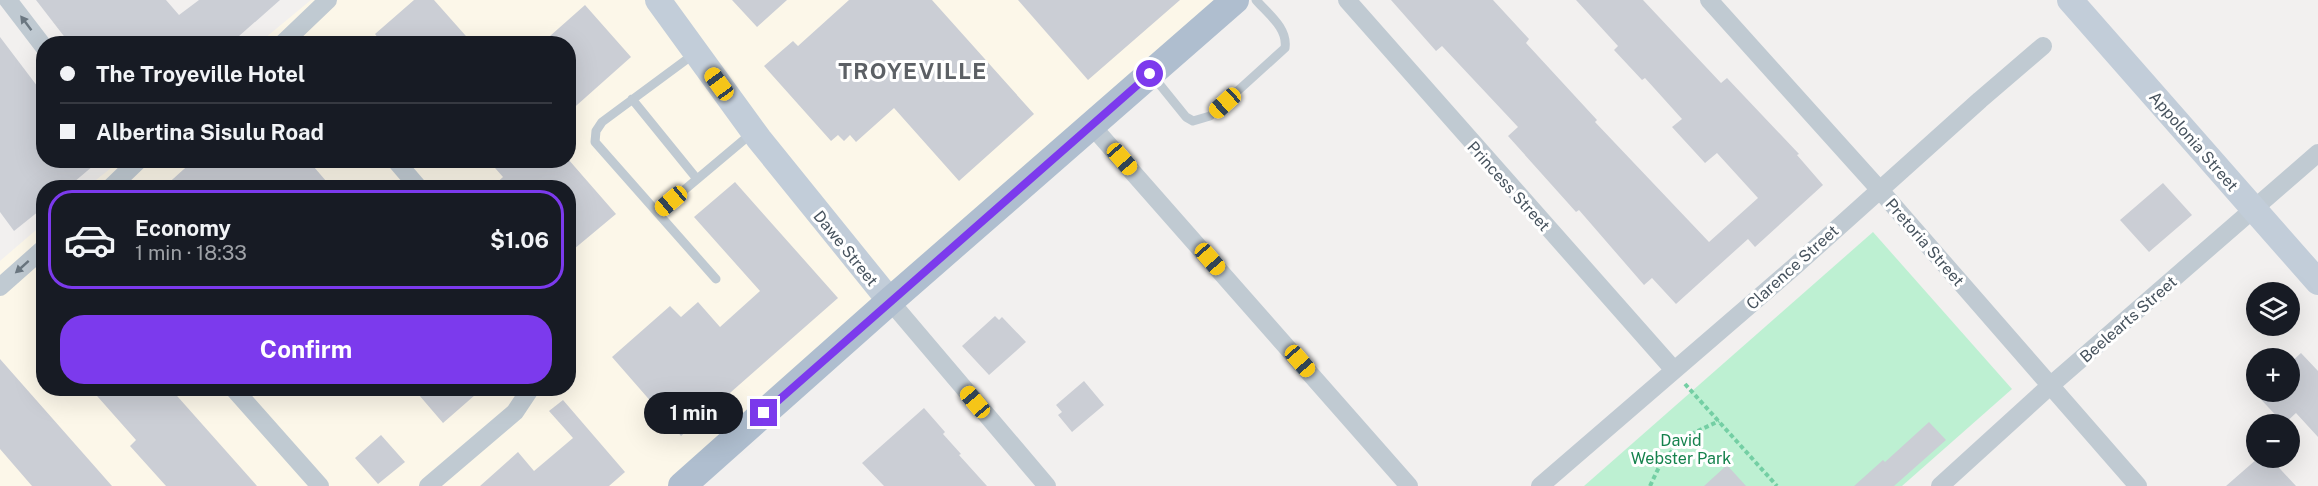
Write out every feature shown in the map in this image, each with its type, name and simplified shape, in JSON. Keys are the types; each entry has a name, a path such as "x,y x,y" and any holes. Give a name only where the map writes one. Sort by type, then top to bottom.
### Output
{"main road":[{"path":"681,486 1236,0"}],"street":[{"path":"8,0 36,37"},
{"path":"294,36 328,0"},
{"name":"Dawe Street","path":"658,0 754,132 835,235 1047,486"},
{"name":"Princess Street","path":"1347,0 1674,370"},
{"name":"Pretoria Street","path":"1709,0 1879,189 2138,486"},
{"name":"Appolonia Street","path":"2070,0 2318,282"},
{"name":"Clarence Street","path":"1540,486 1794,267 1879,189 2043,46"},
{"path":"1092,126 1410,486"},
{"name":"Beelearts Street","path":"1940,486 2051,385 2318,153"},
{"path":"117,180 128,168"},
{"path":"402,168 412,180"},
{"path":"0,287 36,255"},
{"path":"240,396 320,486"},
{"path":"428,486 515,412 526,396"}],"lane":[{"path":"1150,74 1186,117 1193,121 1210,116 1285,48 1287,39 1285,32 1256,0"},
{"path":"695,52 602,122 596,132 595,142 716,279"},
{"path":"632,99 697,179"},
{"path":"658,212 754,132"}],"path":[{"path":"1674,370 1777,486"},
{"path":"1650,486 1660,465 1683,438 1719,421"}],"shaded area":[{"path":"311,0 1234,0 672,486 0,486 0,261 36,230 36,396 576,396 576,180 96,180 111,168 576,168 576,36 267,36"}],"green space":[{"name":"David Webster Park","path":"1873,232 2012,389 1902,486 1584,486"}],"building":[{"path":"36,0 166,0 179,15 199,0 280,0 239,36 64,36"},
{"path":"414,0 434,0 466,36 377,36 375,34"},
{"path":"732,0 787,0 757,27"},
{"path":"849,0 932,0 1034,114 959,181 894,108 856,142 850,135 844,141 838,135 831,141 764,66 793,41 798,46"},
{"path":"1018,0 1180,0 1088,80"},
{"path":"1391,0 1493,0 1529,39 1526,43 1597,120 1595,122 1709,242 1758,198 1717,153 1705,163 1672,127 1682,119 1645,78 1642,80 1614,50 1618,46 1576,0 1643,0 1721,83 1727,78 1799,154 1797,155 1823,185 1755,247 1748,239 1676,304 1652,278 1644,285 1579,210 1576,212 1508,136 1518,127 1442,46 1436,51"},
{"path":"585,5 631,57 576,106 576,36 550,36"},
{"path":"0,37 36,84 36,168 91,168 76,180 36,180 36,213 14,231 0,212"},
{"path":"185,168 315,168 325,180 172,180"},
{"path":"495,168 576,168 616,214 576,247 576,180 500,180 503,177"},
{"path":"735,182 838,298 681,436 612,357 670,306 681,317 698,302 720,327 760,291 694,217"},
{"path":"2163,183 2192,215 2149,252 2120,220"},
{"path":"995,316 999,320 1002,317 1026,342 989,375 962,346"},
{"path":"2300,354 2318,371 2318,437 2300,417 2300,414 2275,414 2263,402 2300,402"},
{"path":"0,359 112,486 32,486 0,449"},
{"path":"1084,381 1104,405 1072,432 1058,415 1062,412 1056,405"},
{"path":"97,396 177,396 257,486 166,486 130,446 136,440"},
{"path":"420,396 474,396 443,423"},
{"path":"563,400 625,472 609,486 480,486 518,452 534,471 573,438 549,411"},
{"path":"924,408 945,432 943,434 961,454 959,455 987,486 884,486 862,463"},
{"path":"1929,422 1946,440 1894,486 1854,486 1883,460 1885,462"},
{"path":"381,435 405,462 378,484 355,458"},
{"path":"1727,465 1746,486 1704,486"},
{"path":"2247,468 2279,468 2296,486 2226,486"}],"district":[{"name":"TROYEVILLE","path":"913,71"}],"route":[{"path":"764,413 1150,74"}]}
